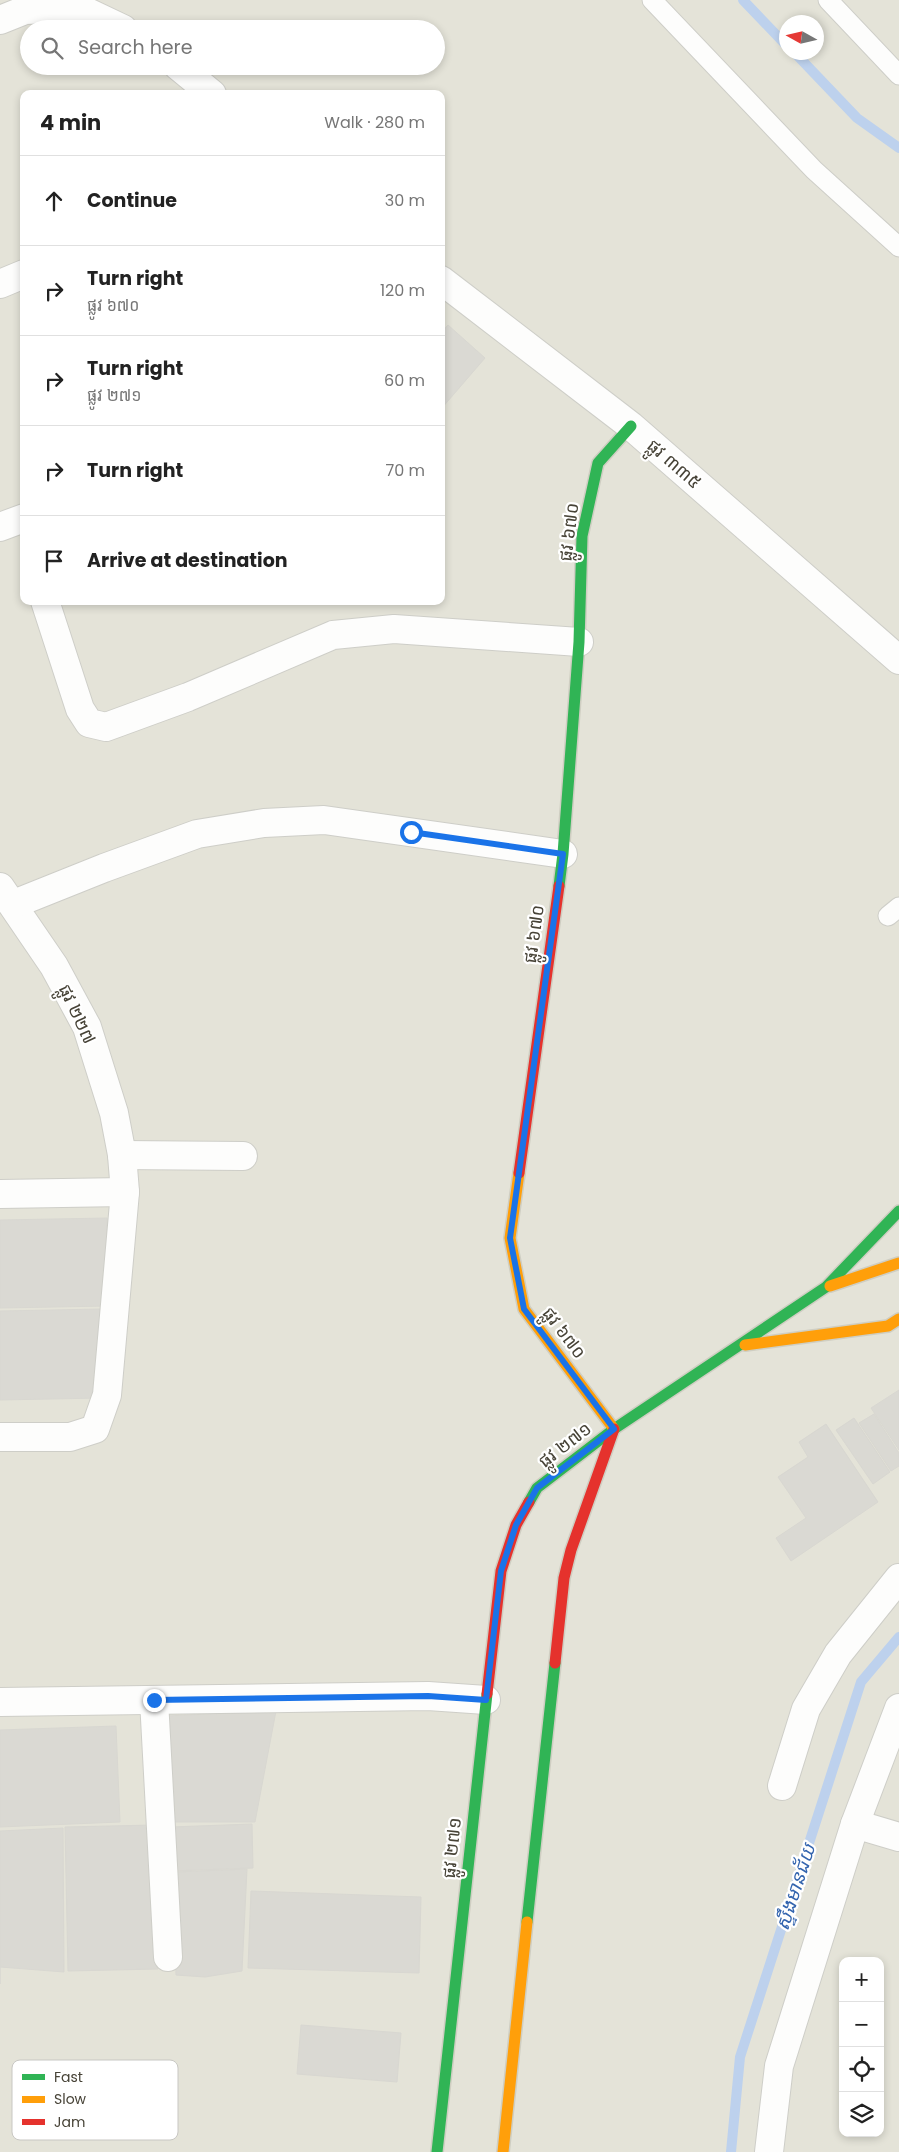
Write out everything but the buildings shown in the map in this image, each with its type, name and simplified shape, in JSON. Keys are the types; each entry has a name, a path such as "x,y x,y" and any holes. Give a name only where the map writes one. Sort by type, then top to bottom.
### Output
{"main road":[{"name":"ផ្លូវ ៦៧០","path":"614,1429 524,1309 510,1238 563,854 579,642 582,536 598,463 631,426"},
{"path":"614,1429 826,1287 899,1211"},
{"path":"826,1287 899,1263"},
{"path":"738,1346 888,1326 899,1319"},
{"name":"ផ្លូវ ២៧១","path":"437,2152 501,1571 516,1525 537,1488 614,1429"},
{"name":"ផ្លូវ ២៧១","path":"503,2152 564,1578 571,1550 614,1429"}],"street":[{"path":"0,20 25,10 77,4 106,20"},
{"path":"189,75 207,90"},
{"path":"0,284 20,276"},
{"name":"ផ្លូវ ៣៣៥","path":"445,285 631,426 899,660"},
{"path":"46,605 80,709 89,722 106,726 188,697 333,635 394,629 579,642"},
{"path":"7,896 104,868 197,834 264,823 324,820 563,854"},
{"name":"ផ្លូវ ២២៧","path":"0,1437 70,1437 95,1429 107,1395 125,1192 122,1156 114,1113 87,1027 54,966 7,896"},
{"path":"122,1156 243,1156"},
{"path":"0,1194 125,1192"},
{"path":"782,1786 806,1709 838,1654 899,1578"},
{"path":"0,1702 428,1696 486,1700"},
{"path":"154,1700 168,1958"},
{"path":"769,2152 779,2066 855,1824 899,1708"},
{"path":"855,1824 899,1838"}],"lane":[{"path":"652,0 814,170 899,247"},
{"path":"828,0 899,74"}],"shaded area":[{"path":"0,0 899,0 899,2152 0,2152"}],"waterway":[{"path":"743,0 779,38"},
{"path":"802,60 857,118 899,148"},
{"name":"ស្ទឹងមានជ័យ","path":"731,2152 740,2057 861,1682 899,1637"}],"traffic: fast":[{"path":"559,886 579,642 582,536 598,463 631,426"},
{"path":"529,1502 537,1488 614,1429 826,1287 899,1211"},
{"path":"527,1922 555,1663"},
{"path":"437,2152 487,1694"}],"traffic: slow":[{"path":"519,1173 510,1238 524,1309 614,1429"},
{"path":"830,1286 899,1263"},
{"path":"745,1345 888,1326 899,1319"},
{"path":"503,2152 527,1922"}],"traffic: jam":[{"path":"519,1173 559,886"},
{"path":"555,1663 564,1578 571,1550 614,1429"},
{"path":"487,1694 501,1571 516,1525 529,1502"}],"route":[{"path":"154,1700 428,1696 486,1700 501,1571 516,1525 537,1488 614,1429 524,1309 510,1238 563,854 411,832"}]}
